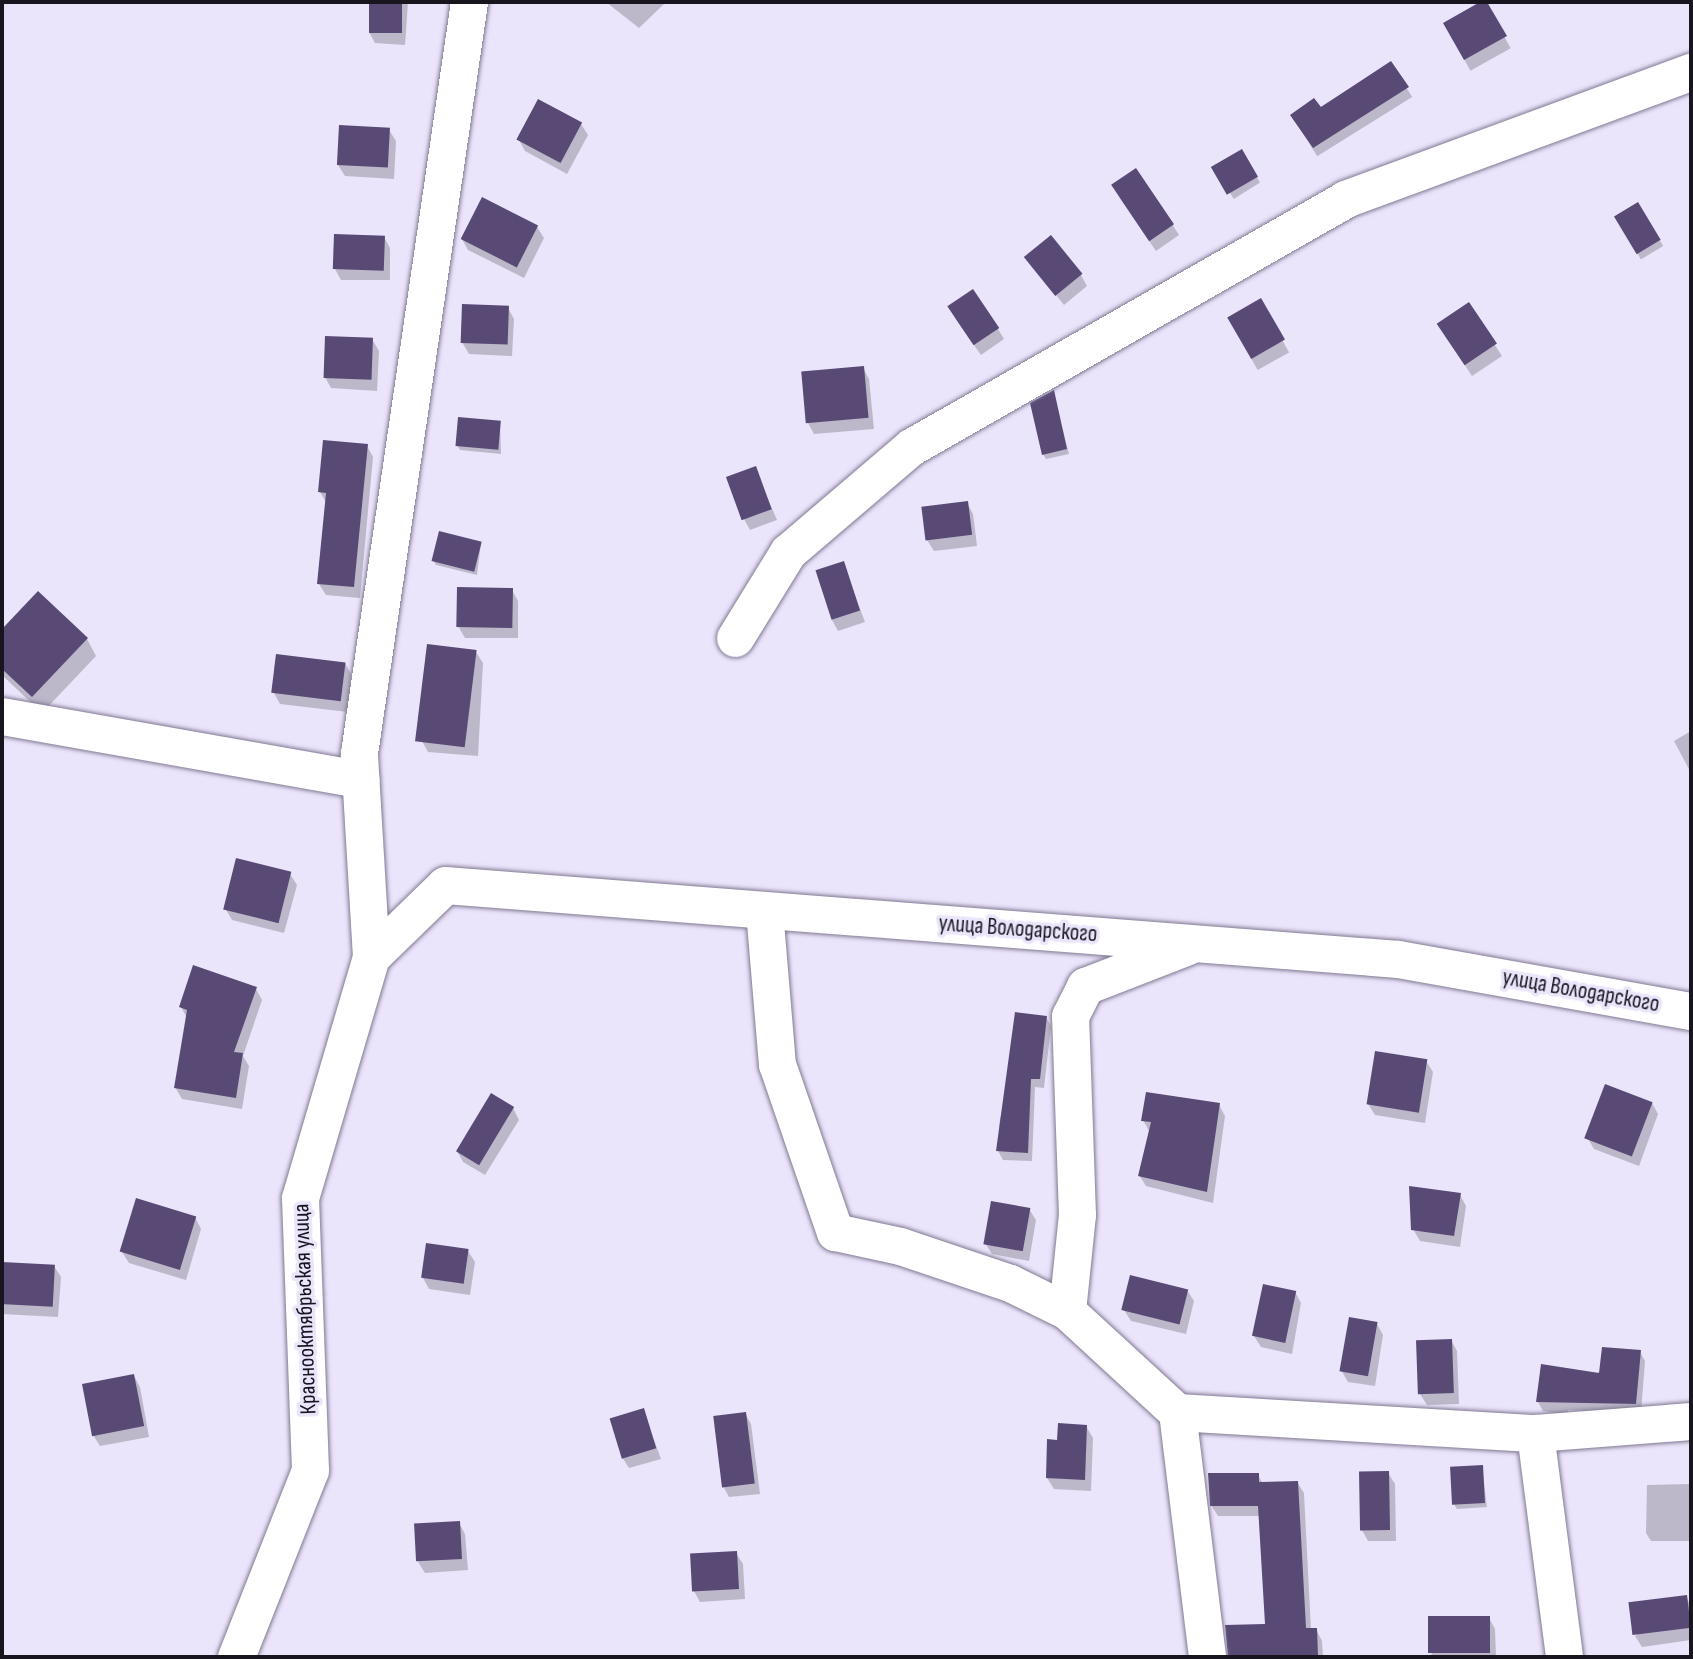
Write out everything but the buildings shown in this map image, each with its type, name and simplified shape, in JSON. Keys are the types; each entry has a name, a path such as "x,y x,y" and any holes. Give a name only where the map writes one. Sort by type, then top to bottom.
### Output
{"street":[{"path":"371,957 359,752 472,3"},
{"path":"735,638 788,552 911,447 1345,199 1691,72"},
{"path":"2,716 361,779"},
{"name":"улица Володарского","path":"371,957 444,885 1398,959 1691,1011"},
{"path":"764,910 777,1064 835,1232 900,1246 1010,1283 1067,1311 1177,1412 1535,1433 1691,1421"},
{"path":"1067,1311 1077,1215 1070,1016 1085,986 1196,943"},
{"name":"Краснооктябрьская улица","path":"236,1657 310,1470 300,1198 371,957"},
{"path":"1177,1412 1207,1657"},
{"path":"1535,1433 1564,1657"}]}
